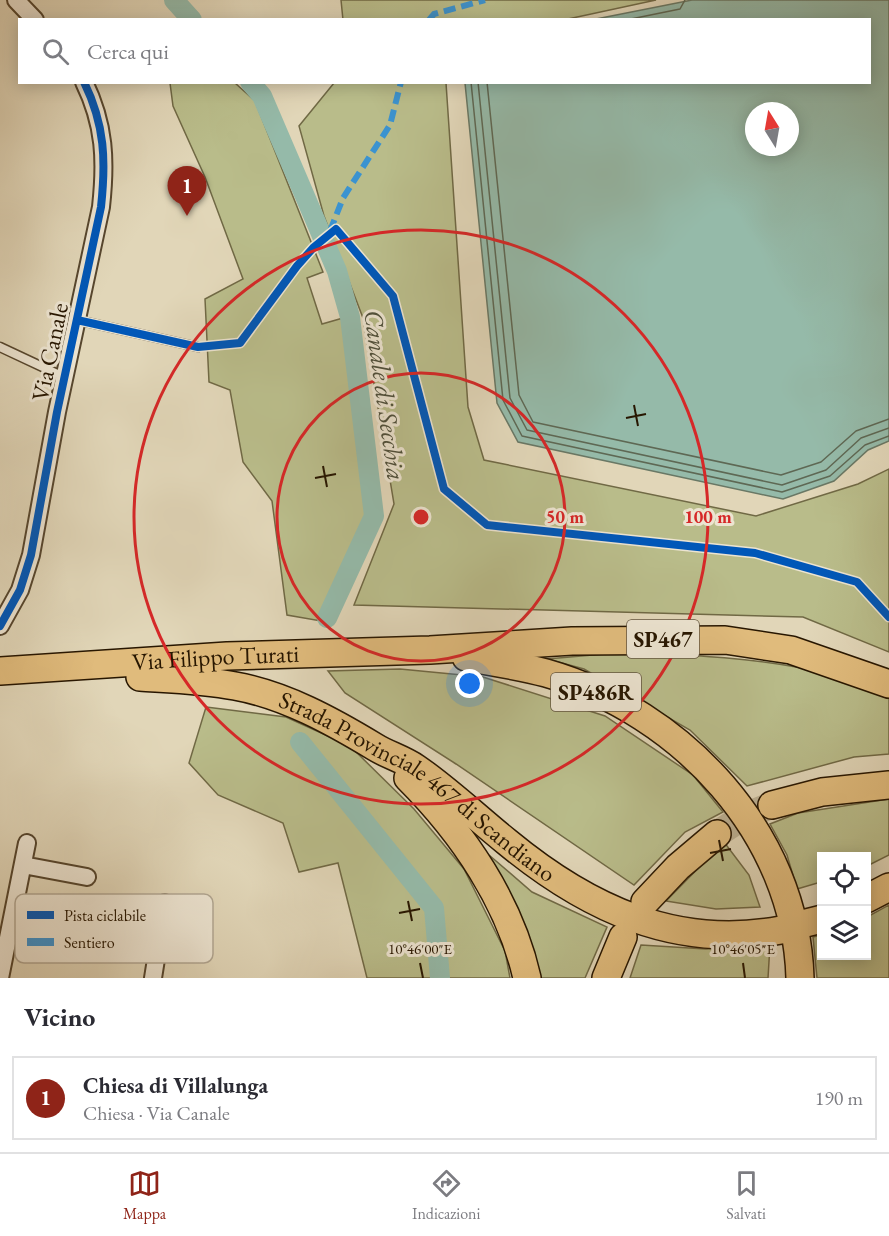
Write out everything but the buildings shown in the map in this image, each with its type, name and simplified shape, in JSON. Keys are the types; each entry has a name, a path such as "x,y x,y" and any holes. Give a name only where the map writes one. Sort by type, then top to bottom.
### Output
{"main road":[{"name":"SP467","path":"430,650 572,641 725,640 790,650 889,684"},
{"name":"Via Filippo Turati","path":"38,669 227,656 430,650"},
{"name":"SP486R","path":"430,650 546,673 607,697 650,723 694,757 732,795 756,828 775,866 799,947 800,978"},
{"path":"0,670 38,669"},
{"name":"Strada Provinciale 467 di Scandiano","path":"38,669 191,680 237,686 279,698 414,766 450,792 507,843 555,879 614,911 657,927 723,937 753,936 803,924"},
{"path":"377,748 442,813 467,848 491,886 510,924 528,978"},
{"path":"772,805 822,792 889,785"},
{"path":"645,902 678,867 717,834"},
{"path":"871,897 889,887"},
{"path":"606,978 623,937"}],"street":[{"path":"16,0 33,18"},
{"name":"Via Canale","path":"1,624 20,590 31,555 64,377 96,241 105,175 103,143 96,108 85,84"},
{"path":"17,894 27,843"},
{"path":"23,865 87,876"},
{"path":"0,978 15,904"},
{"path":"153,978 155,963"}],"lane":[{"path":"77,320 198,347"},
{"path":"0,348 64,377"}],"shaded area":[{"path":"341,0 656,0 573,18 343,18"},
{"path":"170,84 236,84 255,101 323,272 307,278 322,324 343,318 367,516 321,621 287,615 272,501 243,462 230,390 209,382 205,299 243,279 205,177 173,106"},
{"path":"333,84 446,84 468,407 484,460 756,516 858,484 889,469 889,652 803,617 354,605 394,504 363,318 324,216 299,126"},
{"path":"627,652 759,661 813,670 846,681 889,699 889,754 854,757 747,786 690,730 584,669 547,659"},
{"path":"400,669 483,677 605,716 693,775 723,812 685,832 634,885 456,764 345,693 328,671"},
{"path":"206,707 286,717 350,746 414,809 464,869 505,951 510,978 367,978 338,863 299,872 283,823 218,795 189,763"},
{"path":"889,799 889,855 871,864 871,852 817,852 817,883 797,889 787,855 770,824 798,813"},
{"path":"724,842 749,875 760,907 716,909 666,901"},
{"path":"489,855 532,892 607,927 585,978 540,978 508,894"},
{"path":"889,905 889,978 817,978 813,937 817,936 817,960 871,960 871,915"},
{"path":"641,945 706,949 770,945 768,978 630,978"}],"water":[{"path":"692,0 889,0 889,441 868,450 834,481 783,499 518,442 497,403 465,84 871,84 871,18 601,18"}],"waterway":[{"name":"Canale di Secchia","path":"174,0 190,18"},
{"name":"Canale di Secchia","path":"252,84 262,96 337,271 350,317 374,516 327,618"},
{"name":"Canale di Secchia","path":"300,742 434,908 440,978"}],"tunnel":[{"path":"717,834 743,817 772,805"}],"marked path":[{"path":"431,18 434,14 485,0"},
{"path":"330,231 343,198 390,125 400,84"}],"cycle path":[{"path":"0,626 20,590 31,555 57,412 101,207 102,143 96,113 85,84"},
{"path":"77,320 198,347 240,343 297,266 314,247 336,229 393,296 444,489 487,525 755,553 857,582 889,617"}],"place":[{"name":"Chiesa di Villalunga","path":"187,216"}]}
